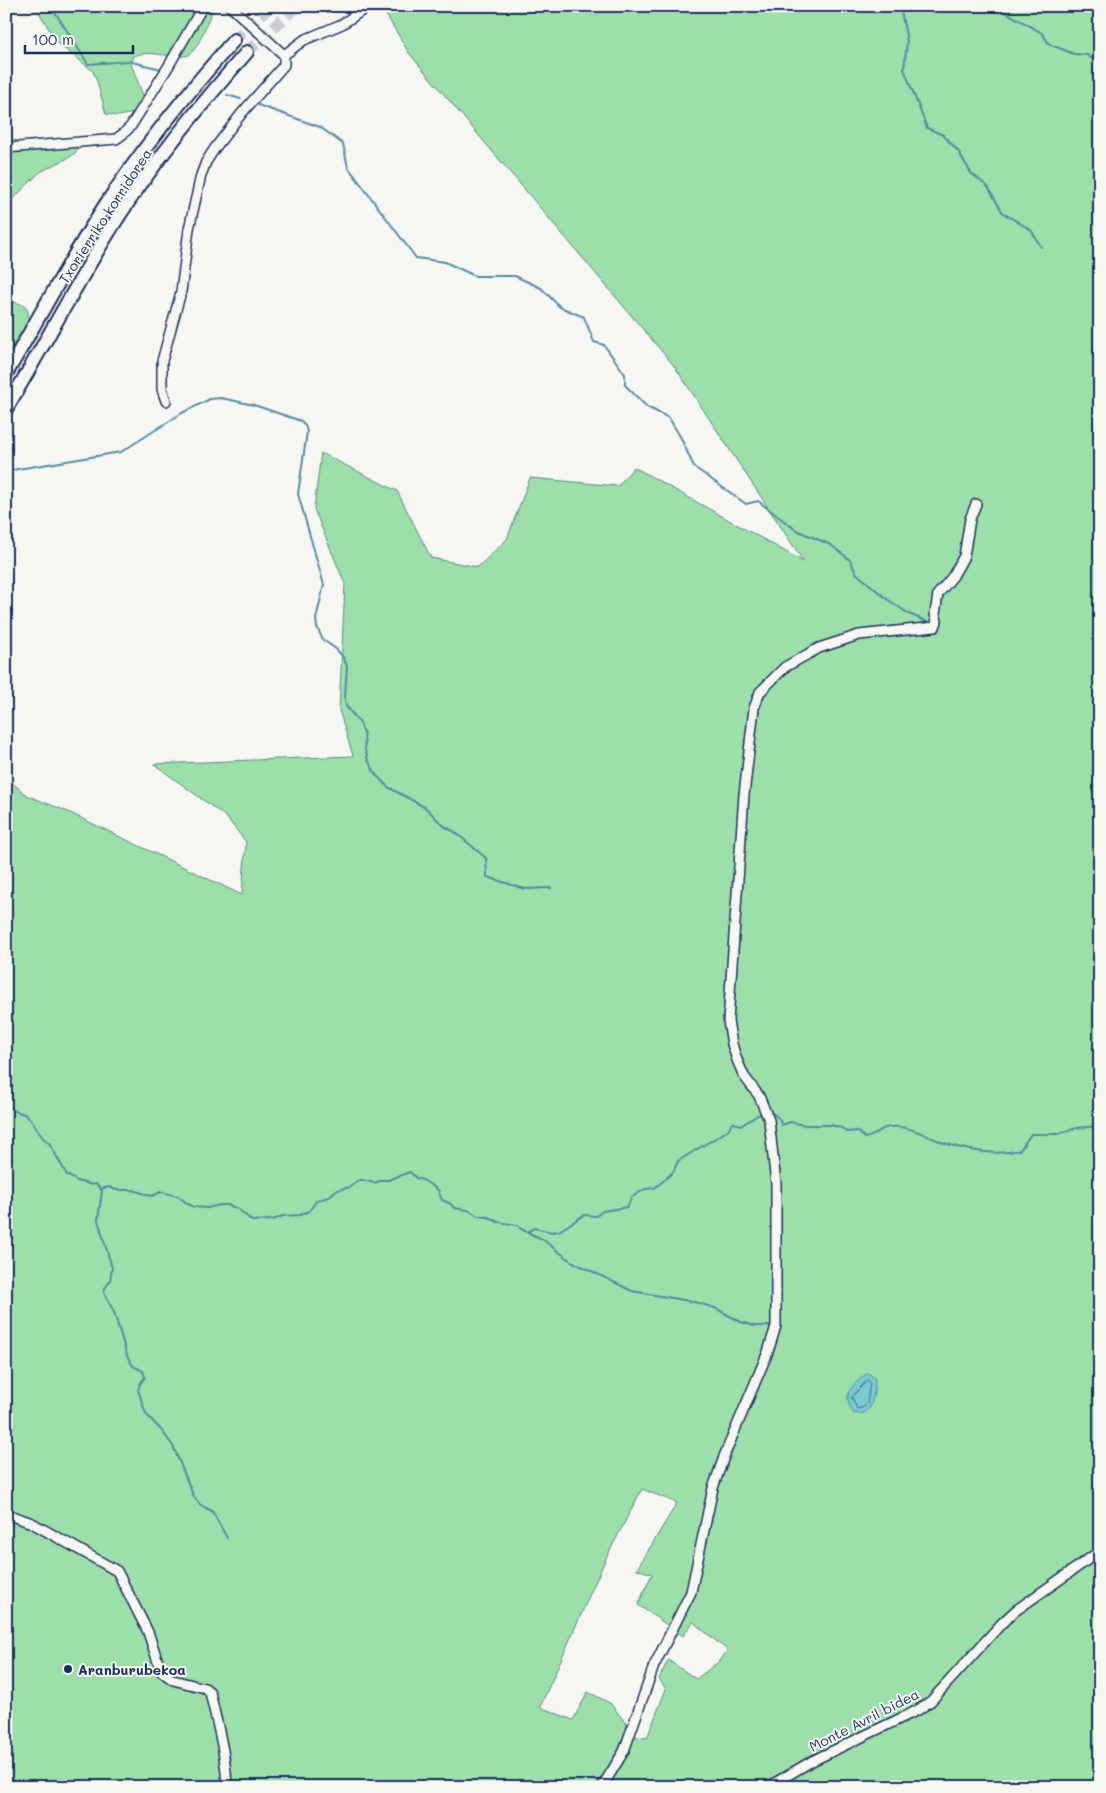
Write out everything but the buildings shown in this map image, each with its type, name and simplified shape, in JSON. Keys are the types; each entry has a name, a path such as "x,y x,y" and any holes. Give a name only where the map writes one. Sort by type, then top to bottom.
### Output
{"highway":[{"name":"Txorierriko korridorea","path":"6,374 85,237 125,175 162,125 234,40"},
{"name":"Txorierriko korridorea","path":"6,409 96,253 140,185 188,121 247,52"}],"street":[{"path":"6,148 116,139 123,134 131,126 149,98 203,6"},
{"path":"166,401 162,389 162,361 181,292 189,229 201,175 211,155 242,113 284,65 284,55 230,6"},
{"path":"284,55 304,40 342,24 369,6"},
{"path":"602,1787 624,1751 654,1666 691,1592 712,1488 768,1352 776,1326 776,1184 769,1120 759,1096 744,1076 737,1060 728,1021 744,794 754,708 760,692 784,667 819,648 859,636 935,627 938,594 964,556 970,519 976,504"},
{"path":"6,1514 51,1532 117,1571 148,1632 161,1671 174,1680 205,1688 210,1692 225,1755 227,1787"},
{"name":"Monte Avril bidea","path":"768,1787 812,1761 918,1710 931,1701 1002,1623 1100,1551"}],"green space":[{"path":"20,6 215,6 201,39 189,55 146,54 132,57 131,64 144,98 135,113 118,116 106,114 92,70 57,43 39,12"},
{"path":"381,6 1100,6 1100,1787 6,1787 6,778 28,796 64,810 242,895 246,842 226,817 154,764 353,756 339,710 345,584 314,509 321,453 397,491 431,558 478,567 507,539 530,478 618,486 634,467 804,562 675,367 409,53","holes":["642,1489 677,1503 637,1569 652,1574 638,1605 683,1636 693,1622 727,1650 721,1660 696,1679 668,1660 659,1679 666,1689 647,1738 637,1737 610,1703 588,1692 573,1720 540,1707 606,1558"]},
{"path":"6,138 30,144 83,146 70,157 40,172 6,206"},
{"path":"6,300 23,305 28,312 28,318 23,331 6,355"}],"water":[{"path":"866,1374 870,1374 875,1379 872,1404 865,1412 860,1414 853,1413 848,1400 849,1391"}],"waterway":[{"path":"51,6 88,64 128,61 161,69"},
{"path":"900,6 907,41 904,69 927,128 943,135 958,151 971,173 988,187 1003,213 1031,230 1041,247"},
{"path":"1001,6 1002,10 1042,33 1049,44 1074,54 1087,55 1100,64"},
{"path":"227,95 241,99"},
{"path":"258,105 320,127 343,144 348,167 416,258 445,262 475,276 515,276 541,288 560,307 584,317 594,342 604,345 625,374 625,385 647,407 669,418 681,438 694,467 746,504 758,501 796,530 831,545 850,560 856,573 887,599 909,614 928,622"},
{"path":"6,471 121,452 182,413 210,399 221,398 254,405 301,421 305,425 307,432 298,494 324,585 316,619 317,627 323,640 336,649 343,657 347,666 346,706 360,723 364,734 368,760 376,775 388,787 426,808 444,826 455,832 486,858 487,877 525,889 551,888"},
{"path":"6,1106 24,1114 31,1120 43,1138 49,1143 67,1175 79,1182 91,1185 96,1184 102,1191 98,1220 112,1268 110,1281 104,1293 114,1312 127,1356 133,1366 143,1371 145,1377 138,1390 146,1414 173,1446 193,1495 200,1505 212,1511 227,1538"},
{"path":"770,1113 776,1116 782,1125 790,1122 805,1125 831,1125 842,1128 846,1132 857,1131 865,1138 886,1128 897,1127 918,1132 953,1146 991,1153 1020,1150 1031,1134 1058,1134 1076,1128 1100,1126"},
{"path":"528,1232 534,1228 552,1232 559,1231 584,1215 596,1216 603,1211 627,1207 632,1197 645,1189 654,1188 661,1183 673,1172 678,1161 727,1131 733,1123 742,1125 763,1114"},
{"path":"100,1189 109,1187 116,1190 133,1190 152,1196 161,1192 178,1196 194,1207 207,1208 228,1205 238,1209 252,1221 273,1220 283,1216 300,1215 309,1211 317,1200 329,1197 335,1191 350,1187 357,1181 362,1180 375,1183 410,1172 416,1178 423,1180 438,1190 442,1200 451,1204 454,1208 468,1210 478,1216 488,1217 498,1222 517,1225 521,1229 542,1239 571,1261 632,1291 695,1302 715,1308 741,1322 754,1326 772,1326"}],"tunnel":[{"path":"234,40 270,6"},
{"path":"247,52 297,6"}],"place":[{"name":"Aranburubekoa","path":"68,1669"}]}
